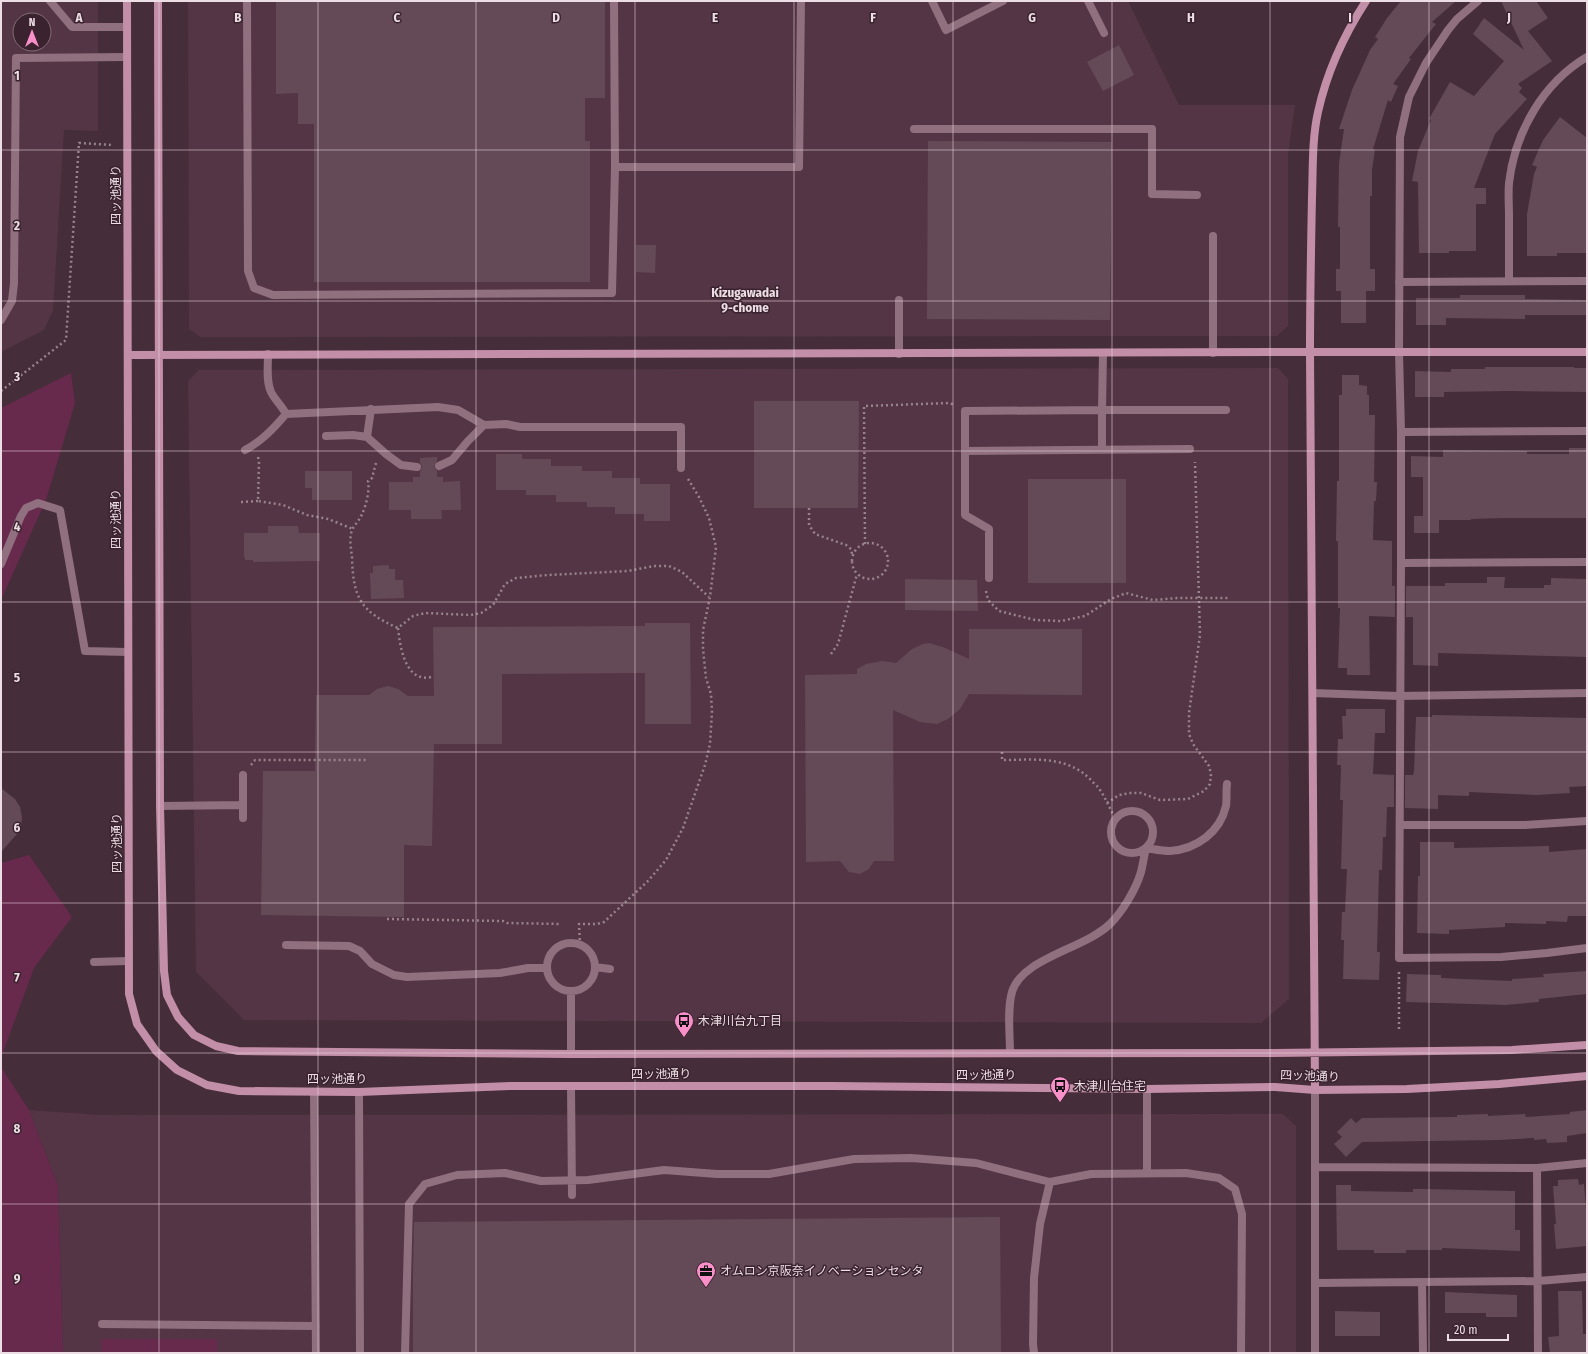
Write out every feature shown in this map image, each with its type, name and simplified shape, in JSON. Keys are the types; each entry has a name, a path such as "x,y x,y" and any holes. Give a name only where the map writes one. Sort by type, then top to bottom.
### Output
{"main road":[{"name":"四ッ池通り","path":"127,1 129,994 137,1024 156,1051 177,1070 208,1085 240,1091 314,1092 359,1092 503,1086 840,1086 1147,1089 1275,1087 1315,1090 1407,1089 1499,1084 1587,1076"},
{"name":"四ッ池通り","path":"158,1 160,806 164,971 167,995 178,1017 194,1034 216,1046 238,1051 571,1054 1315,1052 1512,1050 1587,1045"},
{"path":"1315,1090 1310,352 1314,137 1318,113 1328,77 1339,48 1366,1"},
{"path":"128,355 1587,352"}],"street":[{"path":"50,1 72,27 127,27"},
{"path":"247,1 248,271 254,288 273,295 612,293 615,167 614,1"},
{"path":"615,167 799,167 800,1"},
{"path":"932,1 946,30 1003,1"},
{"path":"1088,1 1104,33"},
{"path":"1478,1 1457,19 1439,42 1426,63 1409,98 1400,137 1399,352 1401,432 1401,563 1399,696 1401,825 1399,958 1500,957 1587,948"},
{"path":"1,320 12,301 14,283 16,58 127,57"},
{"path":"1509,281 1509,184 1512,164 1518,144 1530,119 1547,92 1565,73 1587,57"},
{"path":"914,129 1152,129 1152,194 1197,195"},
{"path":"1214,236 1214,353"},
{"path":"1399,282 1587,281"},
{"path":"899,300 899,354"},
{"path":"1102,449 1103,353"},
{"path":"268,354 268,384 272,394 281,404 286,414"},
{"path":"249,448 273,429 286,414 438,407 458,410 484,425 506,424 520,427 681,427 681,468"},
{"path":"367,437 371,409"},
{"path":"989,578 989,528 964,515 964,411 1226,410"},
{"path":"439,466 452,460 484,425"},
{"path":"1401,432 1587,432"},
{"path":"326,436 353,435 367,437 401,465 417,467"},
{"path":"964,451 1190,449"},
{"path":"1,564 21,516 26,508 38,503 60,510 85,651 128,652"},
{"path":"1401,563 1587,562"},
{"path":"1313,693 1399,696 1587,693"},
{"path":"243,775 243,818"},
{"path":"1010,1053 1010,1003 1012,991 1019,980 1041,961 1088,940 1110,924 1134,889 1141,872 1146,848 1153,834 1153,826 1144,814 1136,811 1128,810 1115,818 1111,825 1110,833 1116,847 1123,851 1131,853 1139,852 1146,848 1170,851 1190,846 1206,838 1219,824 1226,805 1227,784"},
{"path":"160,806 243,805"},
{"path":"1401,825 1525,826 1587,821"},
{"path":"571,943 580,945 588,950 593,958 595,967 593,976 588,984 580,989 572,991 562,989 554,984 549,977 547,968 549,958 561,945 571,943"},
{"path":"286,945 349,946 360,951 372,964 382,970 394,975 407,977 500,974 528,968 547,968"},
{"path":"94,962 128,961"},
{"path":"595,967 610,969"},
{"path":"571,1054 572,991"},
{"path":"571,1086 572,1196"},
{"path":"1147,1089 1147,1173"},
{"path":"1315,1090 1315,1353"},
{"path":"314,1092 316,1353"},
{"path":"359,1092 360,1353"},
{"path":"405,1353 409,1204 425,1184 457,1175 505,1173 541,1181 588,1180 664,1170 717,1174 769,1174 854,1159 911,1158 976,1163 1050,1182 1091,1174 1186,1173 1219,1178 1235,1190 1242,1214 1241,1353"},
{"path":"1315,1167 1537,1168 1587,1163"},
{"path":"1537,1168 1538,1353"},
{"path":"1034,1353 1034,1278 1040,1224 1050,1182"},
{"path":"1315,1283 1538,1281 1587,1277"},
{"path":"1422,1283 1423,1353"},
{"path":"102,1324 316,1326"}],"path":[{"path":"1,391 66,340 79,143 128,146"},
{"path":"865,544 864,406 950,403 964,411"},
{"path":"249,448 260,462 258,501"},
{"path":"380,448 372,478 368,481 366,506 353,529 351,542 352,565 358,596 364,607 371,614 382,621 398,628"},
{"path":"1107,803 1119,795 1131,793 1141,793 1160,800 1188,799 1204,791 1210,784 1211,774 1209,766 1193,744 1189,734 1189,713 1200,635 1195,457 1190,449"},
{"path":"580,945 579,924 597,924 604,922 648,881 666,860 683,828 705,765 710,744 712,712 703,649 704,630 710,597 716,547 714,532 709,518 699,497 681,468"},
{"path":"241,502 258,501 283,505 307,515 328,519 353,529"},
{"path":"809,508 810,529 815,534 846,545 851,549 852,568 857,574 870,580 883,574 887,568 887,554 883,548 877,544 865,544 856,548 852,554"},
{"path":"398,628 413,616 425,614 471,615 481,613 493,604 505,584 516,578 628,571 654,566 669,566 682,572 710,597"},
{"path":"831,654 838,644 857,574"},
{"path":"989,578 985,587 988,600 999,611 1010,615 1035,620 1062,621 1085,616 1111,598 1126,593 1153,600 1228,598"},
{"path":"398,628 402,655 410,669 416,676 423,679 431,677"},
{"path":"1002,752 1002,760 1050,760 1064,762 1086,775 1100,789 1115,818"},
{"path":"243,775 255,760 367,760"},
{"path":"387,919 450,919 503,921 507,923 561,924"},
{"path":"1399,958 1400,1030"}],"shaded area":[{"path":"1,1 98,1 98,131 64,130 53,311 44,330 1,352"},
{"path":"188,1 1128,1 1179,105 1295,105 1288,154 1288,326 1277,336 200,337 189,329"},
{"path":"1278,368 1288,379 1289,999 1261,1023 244,1020 196,972 188,381 199,370"},
{"path":"71,373 75,403 46,500 1,600 1,408"},
{"path":"29,855 72,917 34,968 1,1058 1,863"},
{"path":"1,1067 29,1110 58,1186 63,1353 1,1353"},
{"path":"29,1110 100,1115 1283,1114 1296,1126 1296,1353 63,1353 58,1186"},
{"path":"101,1339 217,1339 217,1353 101,1353"}],"building":[{"path":"276,1 605,1 605,98 585,98 585,141 590,141 590,282 314,282 314,124 298,124 298,93 276,94"},
{"path":"1401,1 1456,1 1432,22 1436,24 1409,58 1411,59 1393,84 1398,86 1391,102 1388,100 1373,149 1375,150 1372,170 1372,196 1370,196 1370,269 1375,269 1375,291 1366,291 1366,323 1341,323 1341,291 1336,291 1336,269 1340,269 1340,227 1338,227 1339,163 1344,129 1339,129 1352,90 1370,50 1378,39 1375,37 1387,18"},
{"path":"1501,1 1536,1 1548,18 1528,31 1552,61 1518,84 1522,88 1519,92 1527,99 1495,134 1474,188 1486,188 1486,204 1476,204 1476,251 1419,253 1418,182 1412,181 1418,151 1431,120 1429,119 1450,82 1474,96 1504,61 1473,34 1484,18 1524,50"},
{"path":"1119,45 1134,75 1103,91 1087,62"},
{"path":"1560,117 1587,138 1587,253 1557,253 1557,256 1527,256 1527,214 1534,174 1537,167 1532,165 1543,140"},
{"path":"928,141 1112,142 1110,320 927,319"},
{"path":"636,245 656,245 655,273 636,272"},
{"path":"1460,295 1525,295 1525,299 1587,300 1587,315 1525,315 1525,319 1446,318 1446,325 1416,325 1416,298 1460,298"},
{"path":"1485,367 1587,368 1587,392 1444,392 1444,397 1415,397 1415,371 1451,372 1451,369 1485,369"},
{"path":"1342,375 1359,375 1359,385 1367,386 1367,395 1369,395 1369,415 1375,415 1374,482 1377,482 1376,501 1374,501 1373,540 1392,541 1392,586 1395,586 1395,617 1369,616 1370,675 1347,675 1347,668 1338,668 1340,608 1338,608 1338,541 1336,541 1337,481 1339,481 1339,395 1342,395"},
{"path":"754,401 859,401 858,508 754,508"},
{"path":"1569,448 1587,448 1587,518 1439,520 1439,533 1414,533 1414,516 1423,516 1423,477 1411,477 1411,456 1443,457 1443,450 1527,451 1527,454 1569,454"},
{"path":"496,454 522,454 522,459 551,459 551,466 582,466 582,471 612,471 612,478 640,478 640,484 670,484 670,521 644,521 644,514 615,514 615,507 587,507 587,502 556,502 556,495 526,495 526,490 496,490"},
{"path":"437,457 437,461 434,466 437,471 437,477 443,477 443,482 460,481 461,510 441,510 442,519 411,519 411,510 389,510 389,482 413,482 413,477 420,477 422,467 420,458"},
{"path":"305,471 352,471 352,500 312,500 312,488 305,488"},
{"path":"1028,479 1126,479 1126,583 1028,583"},
{"path":"268,526 298,526 299,533 320,533 320,561 253,562 253,560 245,560 244,533 268,533"},
{"path":"389,565 389,569 395,569 395,580 403,580 404,598 371,599 370,573 373,573 373,566"},
{"path":"1487,577 1505,577 1504,588 1544,588 1544,585 1551,585 1551,578 1587,579 1587,657 1438,653 1438,666 1413,665 1413,617 1406,617 1406,586 1445,586 1445,583 1487,583"},
{"path":"905,579 977,580 978,611 905,610"},
{"path":"645,623 690,623 691,724 645,724 645,673 502,674 502,744 434,744 432,846 404,845 404,917 261,915 263,771 315,771 316,695 369,695 377,689 388,686 398,689 408,696 434,696 433,627 645,626"},
{"path":"969,629 1082,629 1082,695 969,694 960,709 948,719 937,724 920,722 893,710 894,861 874,861 869,869 860,874 849,872 840,861 806,862 805,675 857,674 857,669 866,664 882,661 896,663 912,649 929,643 943,647 969,659"},
{"path":"1346,709 1385,709 1385,733 1375,733 1373,774 1394,775 1394,807 1387,807 1386,837 1383,837 1382,870 1379,870 1377,952 1380,952 1379,980 1343,979 1344,940 1341,940 1342,912 1345,912 1347,869 1341,869 1343,800 1340,800 1341,765 1337,765 1338,739 1343,739 1342,716 1346,716"},
{"path":"1432,715 1587,718 1587,786 1569,787 1570,793 1537,795 1469,792 1469,796 1438,795 1438,809 1405,808 1405,775 1413,775 1414,771 1416,717 1432,717"},
{"path":"1,788 15,799 20,807 22,817 21,826 17,834 1,852"},
{"path":"1420,842 1454,842 1454,848 1549,846 1549,852 1587,849 1587,916 1568,916 1567,922 1546,921 1546,924 1505,923 1505,927 1449,930 1449,934 1417,933"},
{"path":"1587,971 1587,994 1539,999 1539,1002 1505,1005 1406,1002 1407,974 1441,975 1441,978 1512,981 1512,979 1544,977 1543,974"},
{"path":"1587,1110 1587,1133 1567,1136 1567,1142 1547,1143 1546,1139 1534,1140 1534,1138 1362,1142 1346,1157 1334,1144 1342,1137 1337,1132 1351,1118 1356,1123 1362,1118 1457,1117 1457,1115 1488,1114 1488,1116 1525,1114 1526,1117 1570,1114 1570,1112"},
{"path":"1578,1179 1579,1185 1584,1184 1587,1221 1587,1246 1556,1249 1553,1186 1558,1186 1558,1180"},
{"path":"1336,1185 1351,1185 1351,1191 1413,1192 1413,1189 1423,1189 1515,1191 1515,1230 1520,1230 1520,1251 1442,1248 1442,1250 1406,1250 1406,1253 1374,1253 1374,1250 1337,1250"},
{"name":"オムロン京阪奈イノベーションセンタ","path":"1000,1217 1001,1353 413,1353 414,1222"},
{"path":"1558,1291 1582,1291 1583,1334 1587,1334 1587,1353 1550,1353 1548,1337 1559,1336"},
{"path":"1445,1292 1517,1295 1517,1317 1486,1317 1486,1313 1445,1313"},
{"path":"1335,1311 1380,1312 1380,1336 1335,1336"}],"place":[{"name":"木津川台九丁目","path":"684,1038"},
{"name":"木津川台住宅","path":"1060,1103"},
{"name":"オムロン京阪奈イノベーションセンタ","path":"706,1288"}],"district":[{"name":"Kizugawadai 9-chome","path":"745,300"}]}
